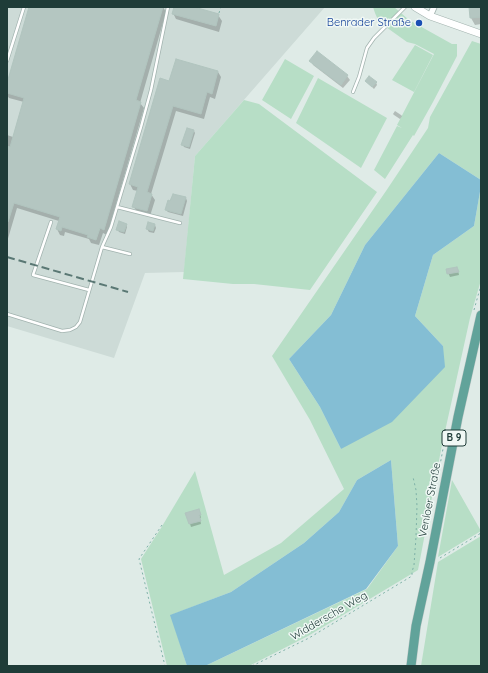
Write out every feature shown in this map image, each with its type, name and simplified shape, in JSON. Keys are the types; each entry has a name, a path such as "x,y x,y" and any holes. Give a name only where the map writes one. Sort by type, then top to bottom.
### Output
{"main road":[{"name":"Venloer Straße","path":"411,666 416,626 458,417 481,315"}],"street":[{"path":"415,7 430,16 481,34"},
{"path":"430,16 434,7"}],"lane":[{"path":"7,60 24,7"},
{"path":"7,314 62,331 70,330 76,327 80,322 102,247 117,207 141,127 149,97 168,7"},
{"path":"353,92 367,48 374,38 405,7"},
{"path":"117,207 180,223"},
{"path":"51,222 33,275 89,290"},
{"path":"102,247 130,254"}],"path":[{"path":"219,13 221,7"},
{"path":"479,292 481,285"},
{"name":"Widdersche Weg","path":"252,666 309,638 412,576 416,537 417,506 413,477"},
{"path":"162,525 139,558 165,666"},
{"path":"430,562 440,558 481,533"}],"shaded area":[{"path":"7,7 325,7 195,156 184,272 145,273 114,358 7,326"}],"green space":[{"path":"373,7 394,7 409,20 452,44 457,44 457,56 433,102 414,136 413,135 385,179 374,170 397,126 402,128 397,125 434,54 415,44 407,42 379,22"},
{"path":"472,41 481,44 481,180 439,153 365,245 331,315 289,359 320,407 341,449 443,346 415,316 433,255 474,226 481,186 481,280 470,318 442,445 418,570 308,636 249,666 205,666 367,589 398,546 391,460 357,480 339,512 304,543 231,592 171,615 187,666 167,666 141,559 195,471 224,575 281,543 344,489 310,420 272,356 428,128 430,117"},
{"path":"415,45 433,55 414,92 392,80"},
{"path":"285,59 314,76 291,119 262,100"},
{"path":"318,78 387,118 361,168 296,123"},
{"path":"244,100 259,104 377,192 310,290 183,279 195,156"},
{"path":"452,480 481,531 438,557"},
{"path":"481,536 481,666 421,666 438,562"}],"water":[{"path":"439,153 481,180 474,226 433,255 415,316 443,346 445,367 392,422 341,449 320,407 289,359 331,315 365,245"},
{"path":"391,460 398,546 366,589 205,666 187,666 170,615 231,592 304,543 339,512 357,480"}],"building":[{"path":"29,7 163,7 136,100 141,102 104,230 100,228 96,240 87,237 88,235 62,227 61,231 56,229 60,217 14,203 7,222 7,146 10,147 24,98 7,93 7,83"},
{"path":"174,7 194,7 219,14 216,26 172,14"},
{"path":"469,7 481,7 481,17 470,18"},
{"path":"317,51 348,75 341,85 309,61"},
{"path":"176,59 218,71 212,94 207,92 201,114 173,106 147,192 152,194 147,211 132,207 138,187 129,184 160,78 169,81"},
{"path":"369,76 377,82 372,87 365,81"},
{"path":"187,128 194,130 189,147 181,145"},
{"path":"173,194 186,197 181,214 165,210 168,200 170,201"},
{"path":"119,221 127,224 124,232 116,230"},
{"path":"148,222 155,224 153,231 146,229"},
{"path":"457,267 459,272 447,274 446,269"},
{"path":"199,509 201,521 189,524 185,513"}],"railway":[{"path":"7,257 128,292"}],"place":[{"name":"Benrader Straße","path":"419,23"}]}
